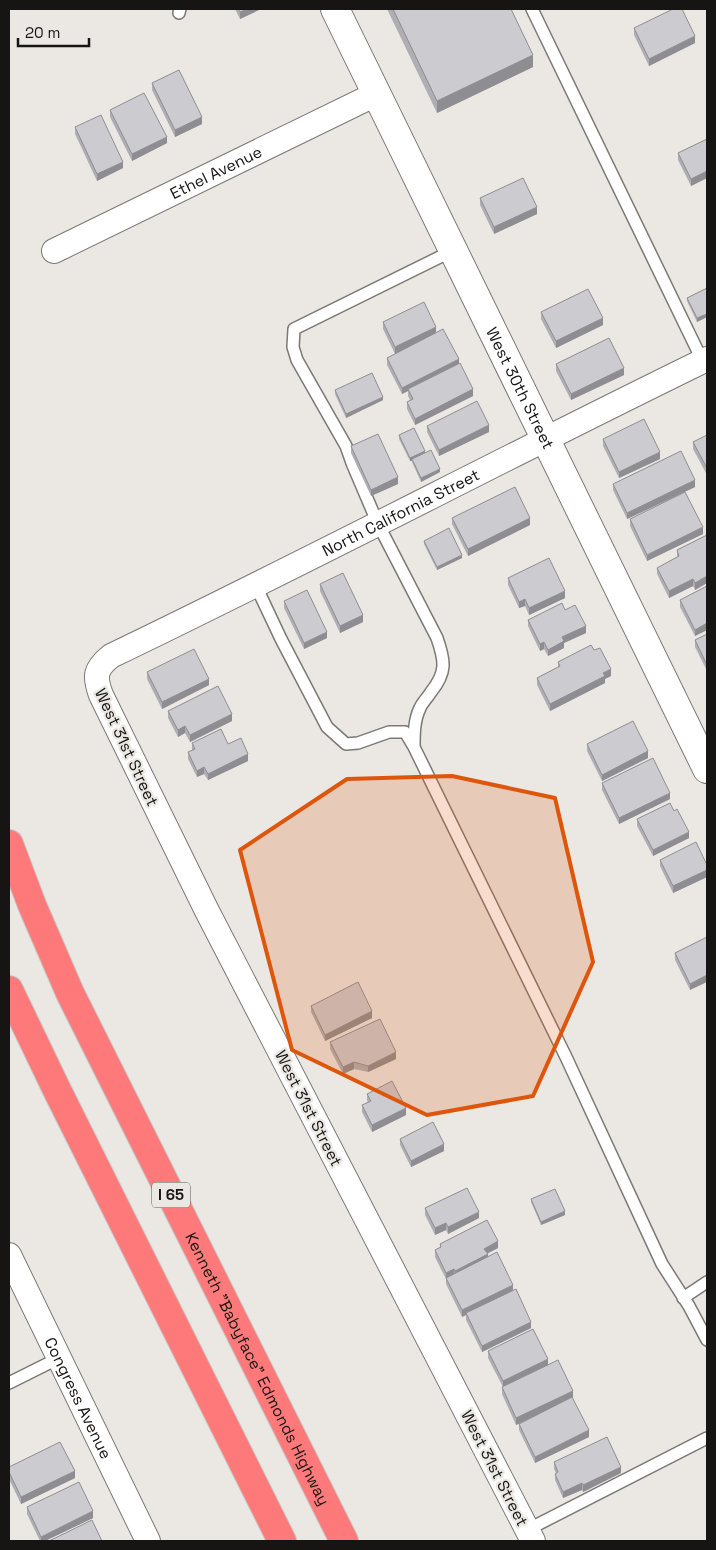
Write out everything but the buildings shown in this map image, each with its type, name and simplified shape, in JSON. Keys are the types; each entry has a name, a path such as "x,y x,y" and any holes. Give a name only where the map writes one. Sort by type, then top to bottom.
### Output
{"highway":[{"name":"Kenneth \"Babyface\" Edmonds Highway","path":"9,844 32,905 70,993 344,1541"},
{"path":"9,990 282,1541"}],"main road":[{"name":"West 30th Street","path":"336,9 707,769"}],"street":[{"name":"Ethel Avenue","path":"54,251 378,93"},
{"name":"North California Street","path":"97,671 111,656 256,586 546,438 706,363"},
{"name":"West 31st Street","path":"97,671 96,680 101,696 207,911 530,1535"},
{"name":"Congress Avenue","path":"9,1255 148,1541"}],"lane":[{"path":"532,9 706,363"},
{"path":"414,747 414,730 420,708 434,689 445,667 443,654 437,638 378,524 346,446 297,360 293,347 294,330 454,250"},
{"path":"256,586 281,639 327,727 346,744 390,732 405,732 414,747 566,1057 662,1264 684,1298 707,1340"},
{"path":"684,1298 707,1282"},
{"path":"9,1383 59,1358"},
{"path":"530,1535 707,1438"}],"highlighted area":[{"path":"452,776 555,798 593,962 533,1096 427,1115 292,1050 240,850 347,779"}]}
